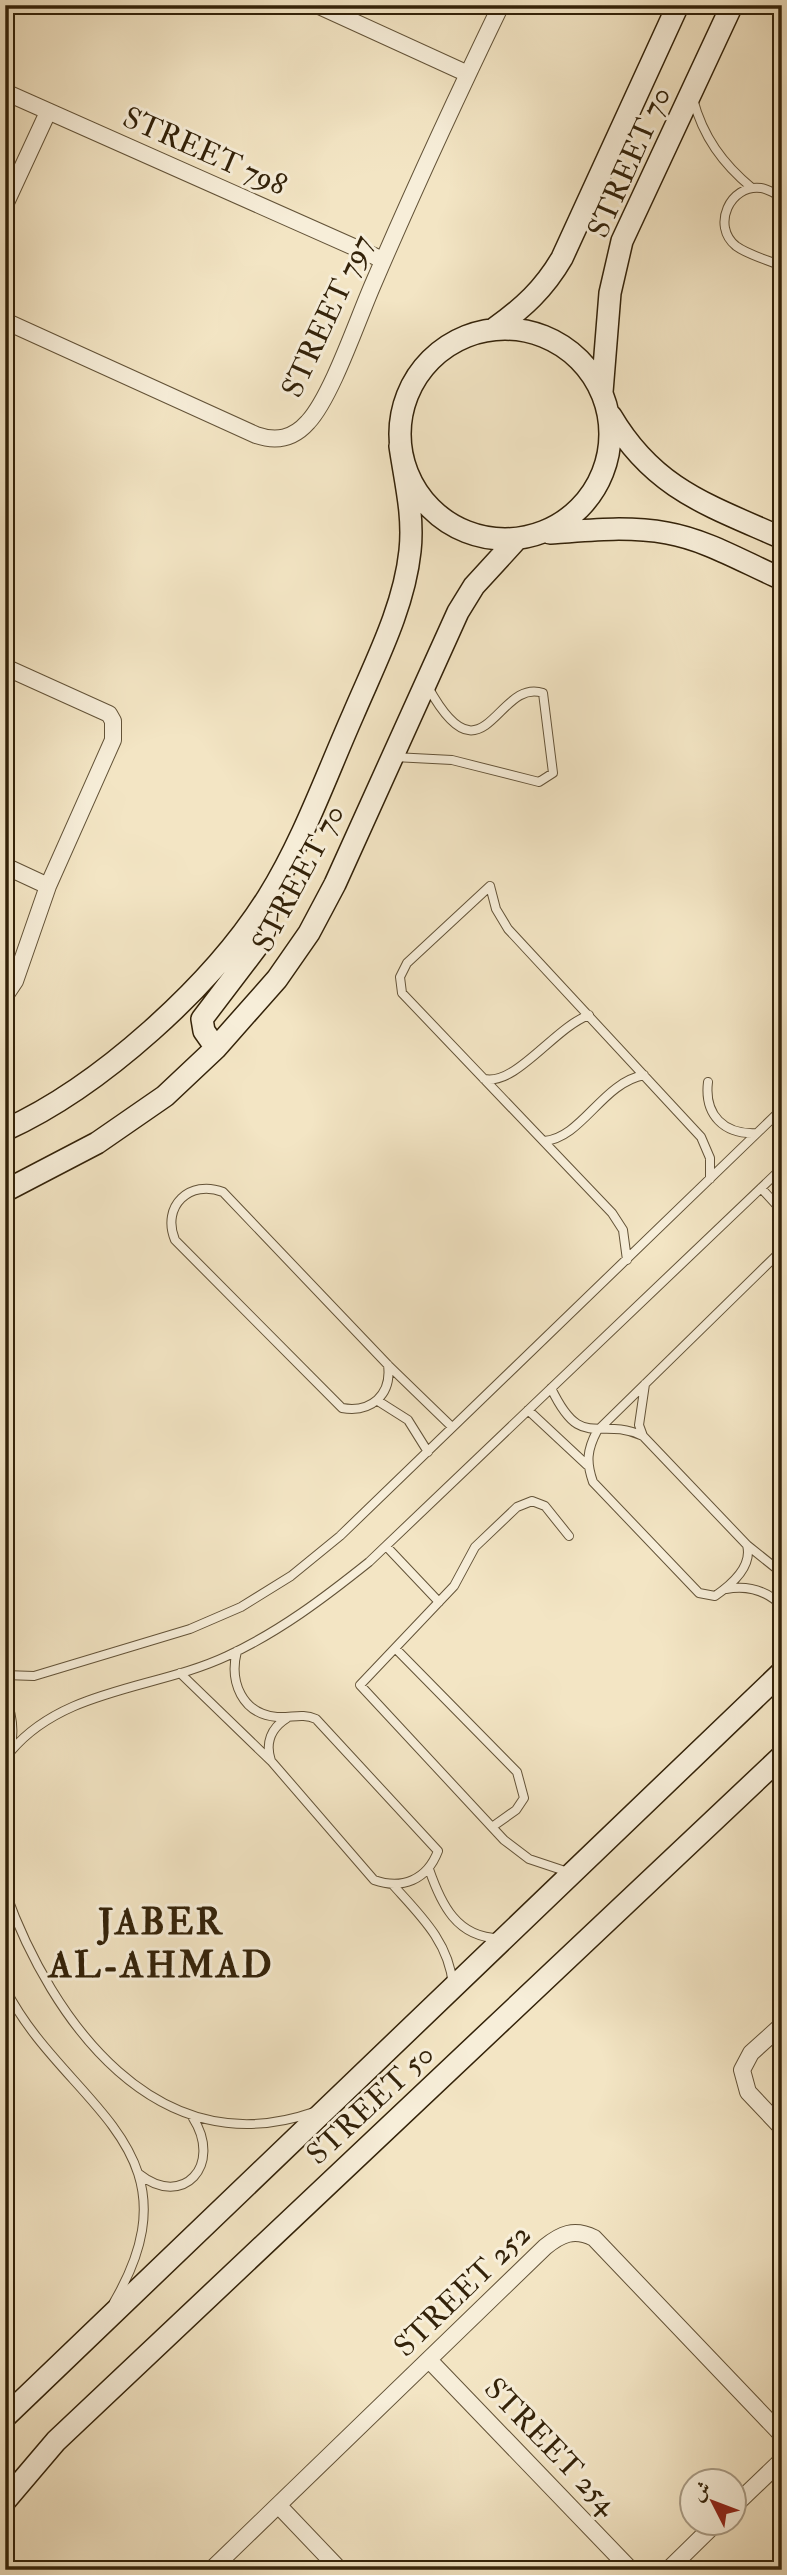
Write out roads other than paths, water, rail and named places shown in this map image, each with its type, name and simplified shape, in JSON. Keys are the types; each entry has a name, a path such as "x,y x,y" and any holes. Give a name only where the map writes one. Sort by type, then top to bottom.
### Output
{"main road":[{"name":"STREET 70","path":"495,328 527,305 547,283 562,258 678,5"},
{"name":"STREET 70","path":"605,401 610,293 622,241 732,5"},
{"path":"782,538 704,503 656,473 628,444 589,369 570,350 534,333 495,328 471,334 450,344 431,358 416,377 405,398 400,422 400,446 405,469 415,491 430,509 449,524 470,534 493,540 605,529 668,533 695,541 782,579"},
{"path":"540,534 568,519 594,489 604,471 611,441 605,401"},
{"name":"STREET 70","path":"5,1130 105,1068 167,1017 237,940 268,896 334,758 402,592 412,521 400,446"},
{"name":"STREET 70","path":"6,1191 97,1143 165,1096 216,1048 277,979 309,933 394,757 425,682 474,586 517,539"},
{"path":"216,1048 204,1031 202,1019 259,944 265,929 268,896"},
{"name":"STREET 50","path":"5,2417 339,2100 782,1672"},
{"name":"STREET 50","path":"5,2501 56,2441 782,1756"}],"street":[{"path":"317,5 468,74"},
{"name":"STREET 797","path":"5,321 274,441 293,435 309,422 324,399 383,260 501,5"},
{"name":"STREET 798","path":"5,92 383,260"},
{"path":"5,205 48,112"},
{"path":"5,667 109,714 113,721 113,740 48,886 15,981 5,996"},
{"path":"5,866 48,886"},
{"path":"782,2025 751,2053 742,2070 748,2092 782,2128"},
{"name":"STREET 252","path":"211,2570 558,2236 583,2233 594,2238 782,2435"},
{"name":"STREET 254","path":"430,2361 631,2570"},
{"path":"748,2493 782,2460"},
{"path":"279,2505 340,2570"},
{"path":"668,2570 703,2536"}],"lane":[{"path":"691,93 707,137 727,165 752,188"},
{"path":"782,197 763,188 752,188 733,198 727,207 725,229 737,247 782,266"},
{"path":"394,757 452,760 539,782 553,773 543,693 534,690 524,692 482,729 470,730 456,726 443,714 425,682"},
{"path":"626,1260 626,1240 619,1221 402,993 400,977 407,963 490,886 496,909 508,929 701,1137 710,1158 710,1180"},
{"path":"484,1079 498,1080 511,1074 560,1030 589,1015"},
{"path":"544,1141 561,1136 620,1083 644,1074"},
{"path":"708,1082 709,1106 714,1117 733,1132 757,1133"},
{"path":"5,1675 34,1676 144,1645 241,1607 291,1576 340,1536 782,1109"},
{"path":"5,1765 11,1751 27,1731 61,1712 129,1687 180,1673 237,1651 302,1614 386,1546 761,1188 780,1173"},
{"path":"388,1365 388,1384 377,1401 360,1409 342,1408 174,1240 170,1223 174,1206 196,1189 205,1187 223,1192 388,1365 452,1427"},
{"path":"761,1188 782,1211"},
{"path":"747,1545 747,1565 726,1589 715,1596 699,1593 593,1482 587,1465 588,1449 597,1431 782,1250"},
{"path":"645,1384 639,1425 643,1436 747,1545 782,1573"},
{"path":"551,1388 574,1422 584,1429 623,1429 643,1436"},
{"path":"377,1401 408,1420 428,1451"},
{"path":"528,1410 587,1465"},
{"path":"569,1536 545,1506 532,1502 517,1507 475,1547 454,1586 362,1683 360,1689 492,1827 529,1859 573,1874"},
{"path":"386,1546 439,1602"},
{"path":"726,1589 749,1588 774,1598 782,1606"},
{"path":"395,1648 517,1772 523,1782 524,1798 507,1818 492,1827"},
{"path":"180,1673 272,1762 374,1880 393,1885 414,1881 429,1869 438,1851 316,1719 271,1716 246,1703 235,1685 233,1674 237,1651"},
{"path":"5,1697 13,1723 11,1751"},
{"path":"272,1762 270,1738 278,1724 293,1716"},
{"path":"429,1869 439,1900 454,1921 472,1933 506,1938"},
{"path":"393,1885 434,1931 448,1956 453,1989"},
{"path":"5,1891 43,1974 86,2035 128,2081 148,2096 193,2118 218,2124 268,2125 316,2112 339,2100"},
{"path":"5,1988 43,2046 112,2122 133,2155 139,2174 144,2216 140,2239 124,2284 100,2325"},
{"path":"139,2174 147,2180 171,2186 184,2184 199,2172 205,2143 193,2118"}],"district":[{"name":"JABER AL-AHMAD","path":"161,1942"}]}
